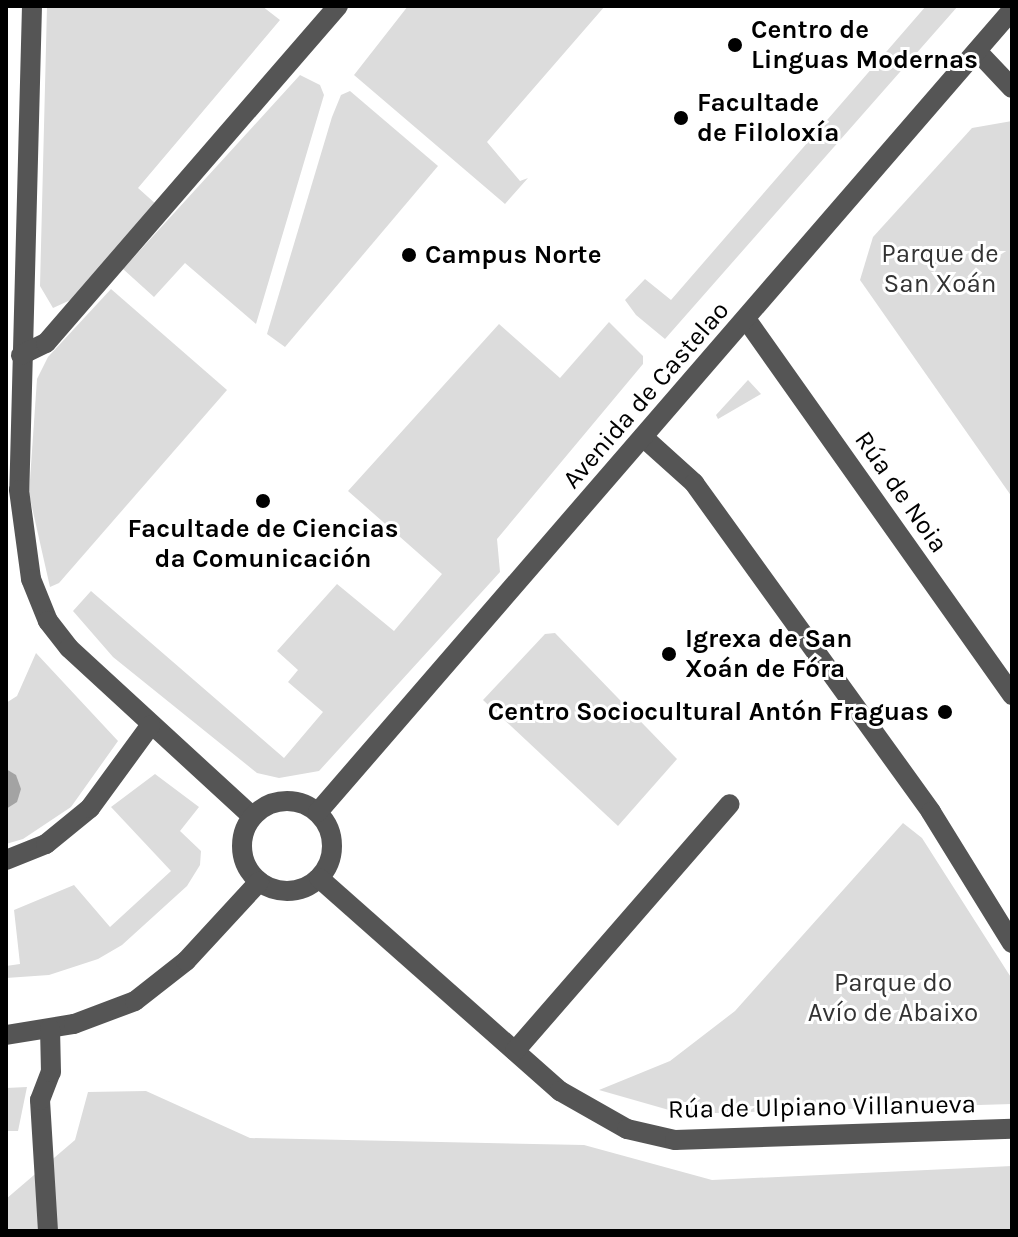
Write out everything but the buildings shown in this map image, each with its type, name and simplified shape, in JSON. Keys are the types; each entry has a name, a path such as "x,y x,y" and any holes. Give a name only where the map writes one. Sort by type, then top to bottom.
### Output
{"street":[{"path":"32,6 19,490 31,579 48,621 69,648 150,726 252,816"},
{"path":"21,355 57,332 338,6"},
{"name":"Avenida de Castelao","path":"318,812 1012,10"},
{"path":"977,51 1012,88"},
{"name":"Rúa de Noia","path":"746,319 1012,695"},
{"path":"643,437 702,495 931,812 1012,943"},
{"path":"6,860 46,844 90,808 150,726"},
{"path":"279,801 300,802 318,812 332,838 332,852 319,878 283,891 259,882 243,858 241,843 252,816 279,801"},
{"path":"515,1051 730,804"},
{"name":"Rúa de Ulpiano Villanueva","path":"319,878 560,1091 602,1118 675,1140 1012,1129"},
{"path":"6,1035 97,1018 152,990 259,882"},
{"path":"48,1231 40,1100 51,1072 50,1029"}],"green space":[{"path":"47,6 262,6 280,20 138,188 157,205 77,297 53,308 40,286"},
{"path":"408,6 605,6 487,142 520,181 528,178 505,204 354,75"},
{"path":"926,6 958,6 665,339 636,315 625,300 645,279 671,300"},
{"path":"300,75 320,85 324,95 256,324 185,263 154,297 123,269"},
{"path":"350,91 438,166 285,347 267,334 332,117 341,95"},
{"name":"Parque de San Xoán","path":"1012,121 1012,497 860,280 873,237 972,128"},
{"path":"111,289 227,390 59,583 50,587 29,494 37,379 48,357"},
{"path":"609,322 643,356 643,364 497,539 500,572 319,771 279,778 257,773 113,657 73,611 91,591 284,758 323,712 288,682 298,670 277,651 337,584 394,631 442,574 348,491 499,324 560,378"},
{"path":"748,380 761,394 718,419 716,415"},
{"path":"555,633 677,759 618,826 483,700 545,634"},
{"path":"36,653 118,741 71,807 23,839 6,844 6,703 17,696"},
{"path":"155,774 199,807 180,831 201,851 200,865 187,886 122,945 98,959 49,975 6,978 6,966 20,964 14,910 74,885 110,927 171,871 111,807"},
{"name":"Parque do Avío de Abaixo","path":"903,823 922,838 1012,979 1012,1104 683,1114 599,1090 670,1061 735,1011"},
{"path":"27,1087 18,1131 6,1131 6,1088"},
{"path":"146,1091 250,1138 584,1145 712,1180 1012,1166 1012,1231 6,1231 6,1199 75,1140 88,1092"}],"shaded area":[{"path":"6,769 16,775 21,789 17,802 6,809"}],"place":[{"name":"Centro de Linguas Modernas","path":"735,45"},
{"name":"Facultade de Filoloxía","path":"681,118"},
{"name":"Campus Norte","path":"409,255"},
{"name":"Facultade de Ciencias da Comunicación","path":"263,501"},
{"name":"Igrexa de San Xoán de Fóra","path":"669,654"},
{"name":"Centro Sociocultural Antón Fraguas","path":"945,712"}]}
